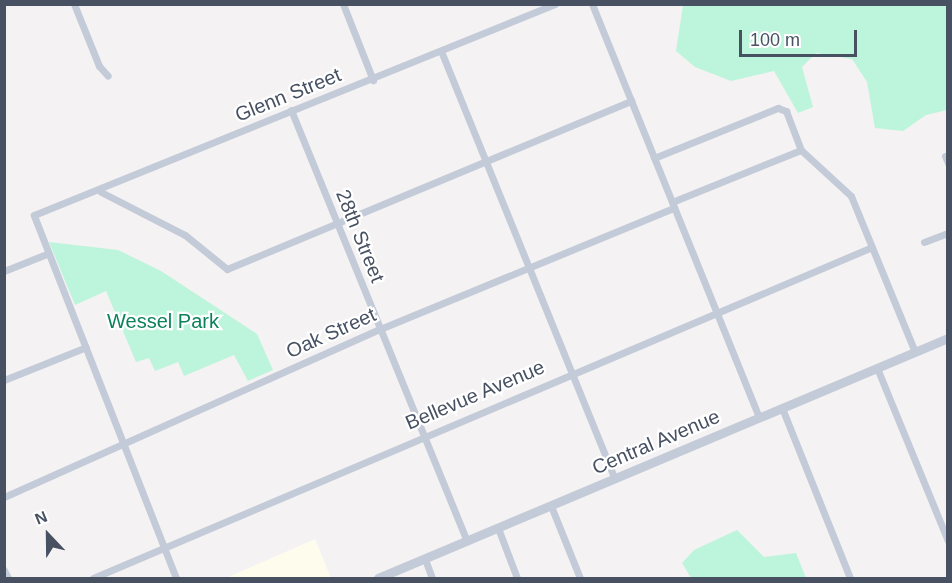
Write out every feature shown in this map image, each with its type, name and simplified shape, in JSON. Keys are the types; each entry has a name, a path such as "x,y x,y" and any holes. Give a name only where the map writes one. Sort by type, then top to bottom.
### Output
{"street":[{"path":"74,4 99,66 108,76"},
{"path":"343,4 373,80"},
{"name":"Glenn Street","path":"49,253 34,215 101,192 291,110 373,80 555,4"},
{"path":"592,4 759,418"},
{"path":"441,51 615,479"},
{"path":"101,192 185,235 227,269 631,101"},
{"path":"654,158 778,108 786,111 801,150 851,196 915,352"},
{"name":"28th Street","path":"291,110 467,541"},
{"name":"Oak Street","path":"4,497 124,446 380,329 801,150"},
{"path":"924,243 948,233"},
{"name":"Bellevue Avenue","path":"93,579 571,371 872,247"},
{"path":"4,271 49,253 176,579"},
{"name":"Central Avenue","path":"378,579 948,338"},
{"path":"4,380 86,347"},
{"path":"877,368 948,541"},
{"path":"782,408 850,579"},
{"path":"551,506 580,579"},
{"path":"498,528 517,579"},
{"path":"425,559 432,579"},
{"path":"4,570 8,579"}],"shaded area":[{"path":"315,539 331,578 226,578"}],"green space":[{"path":"683,5 947,5 947,110 926,115 903,131 875,128 867,82 852,59 816,53 802,67 813,107 798,113 774,71 731,81 695,67 676,51"},
{"name":"Wessel Park","path":"49,242 118,250 161,271 257,334 273,370 248,381 234,355 184,376 178,362 155,371 149,358 136,362 106,291 75,305"},
{"path":"737,530 764,557 796,553 806,578 691,578 682,563 694,550"}]}
